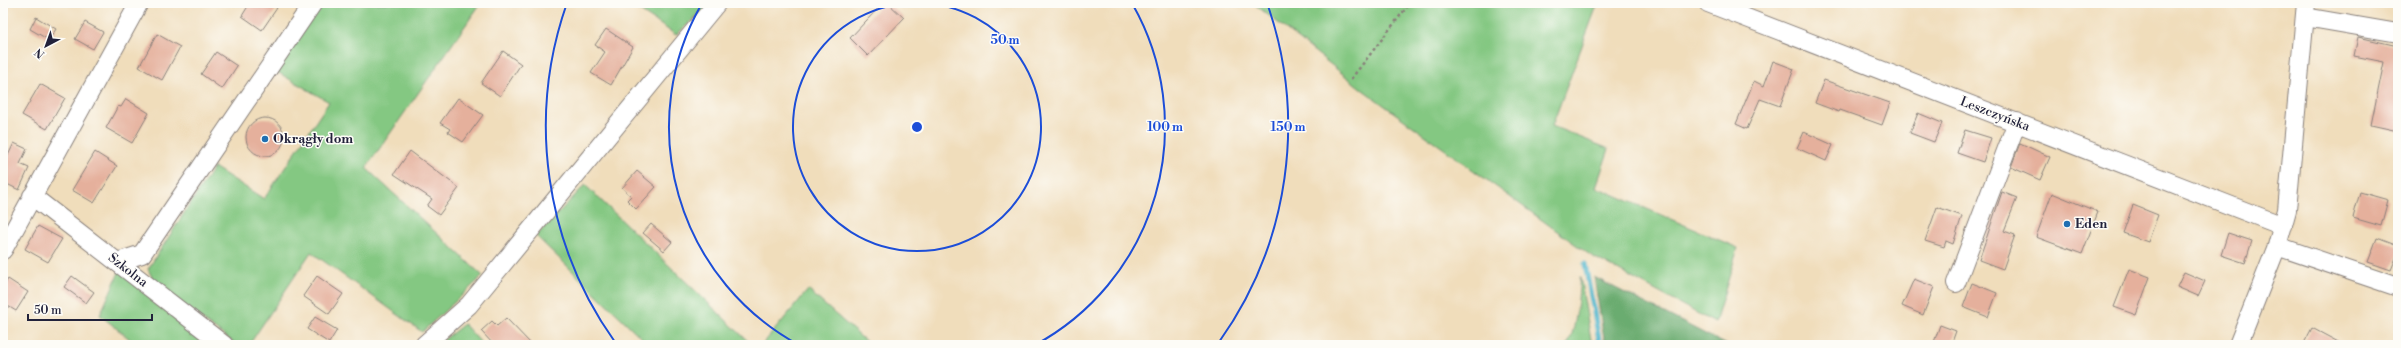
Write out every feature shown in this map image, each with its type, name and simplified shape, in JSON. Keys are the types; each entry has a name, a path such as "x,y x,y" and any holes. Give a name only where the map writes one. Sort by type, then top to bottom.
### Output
{"street":[{"path":"3,250 32,196 78,117 139,3"},
{"path":"117,262 142,254 313,3"},
{"path":"424,345 468,305 717,3"},
{"name":"Leszczyńska","path":"1708,3 2283,226"},
{"path":"2238,345 2277,246 2287,210 2305,10 2398,33"},
{"path":"1956,283 2017,122"},
{"name":"Szkolna","path":"32,196 224,345"},
{"path":"2277,246 2398,287"},
{"path":"142,254 144,283"}],"path":[{"path":"1351,79 1410,3"}],"green space":[{"path":"316,3 481,3 366,168 483,276 422,332 311,252 249,345 237,345 156,286 148,269 214,167 264,199 329,102 272,69"},
{"path":"628,3 712,3 676,35"},
{"path":"1253,3 1598,3 1552,126 1609,149 1596,187 1738,248 1715,323 1590,255 1363,90"},
{"path":"585,185 752,345 649,345 536,236"},
{"path":"120,270 214,345 137,345 100,315"},
{"path":"1580,277 1592,345 1566,345 1570,340 1575,323"},
{"path":"1594,277 1727,345 1605,345"},
{"path":"808,290 870,345 762,345"},
{"path":"464,324 483,345 437,345"}],"building":[{"path":"250,3 270,3 277,8 262,30 242,16"},
{"path":"883,3 888,3 904,18 868,56 850,38"},
{"path":"36,17 56,29 49,40 30,29"},
{"path":"85,22 103,32 93,49 75,39"},
{"path":"606,29 633,47 611,85 591,73 605,52 595,45"},
{"path":"157,34 180,47 162,80 139,67"},
{"path":"2358,37 2398,46 2398,131 2371,125 2384,62 2354,56"},
{"path":"503,51 521,64 500,96 481,83"},
{"path":"216,52 237,66 222,89 201,74"},
{"path":"1773,61 1794,69 1780,106 1760,99 1747,129 1736,124 1754,81 1764,86"},
{"path":"1824,80 1890,103 1882,125 1815,103"},
{"path":"40,84 65,98 47,129 22,115"},
{"path":"458,98 483,115 463,142 448,132 450,129 440,123"},
{"path":"126,99 149,113 132,143 106,128 118,106 121,107"},
{"path":"1918,113 1942,123 1934,142 1910,133"},
{"name":"Okrągły dom","path":"261,118 269,118 279,123 283,130 283,144 279,151 269,156 261,156 251,151 249,148 246,141 246,133 251,123 254,121"},
{"path":"1965,130 1991,138 1983,162 1957,153"},
{"path":"1804,132 1833,145 1826,161 1797,148"},
{"path":"14,143 27,149 20,164 29,168 19,190 3,182 3,166"},
{"path":"2020,143 2050,157 2040,180 2011,167"},
{"path":"410,151 459,188 439,215 427,206 432,199 394,174"},
{"path":"95,152 117,166 94,203 72,190"},
{"path":"637,171 656,187 636,209 627,200 631,196 622,188"},
{"path":"2002,192 2017,198 2004,231 2015,235 2003,269 1979,260"},
{"path":"2360,192 2388,200 2381,226 2353,218"},
{"name":"Eden","path":"2052,193 2098,212 2082,254 2036,237"},
{"path":"2133,205 2158,215 2148,242 2123,233"},
{"path":"1937,207 1962,216 1953,244 1946,241 1944,247 1925,241"},
{"path":"651,224 672,242 664,251 643,233"},
{"path":"38,226 62,239 48,262 25,249"},
{"path":"2228,233 2252,241 2245,263 2221,255"},
{"path":"2377,238 2398,246 2398,253 2391,270 2368,262"},
{"path":"2129,269 2150,277 2136,315 2114,307"},
{"path":"2184,272 2205,281 2198,296 2177,287"},
{"path":"72,276 94,292 86,303 64,287"},
{"path":"317,276 343,294 329,314 303,296"},
{"path":"8,279 28,292 16,311 3,303 3,287"},
{"path":"1914,279 1934,287 1923,315 1902,306"},
{"path":"1972,283 1997,293 1988,317 1963,307"},
{"path":"315,317 337,330 329,343 307,329"},
{"path":"506,318 532,345 494,345 481,331 492,321 497,326"},
{"path":"1940,325 1956,331 1951,345 1933,345"},
{"path":"2312,328 2344,345 2303,345"}],"waterway":[{"path":"1585,264 1600,345"}],"place":[{"name":"Okrągły dom","path":"265,139"},
{"name":"Eden","path":"2067,224"}]}
